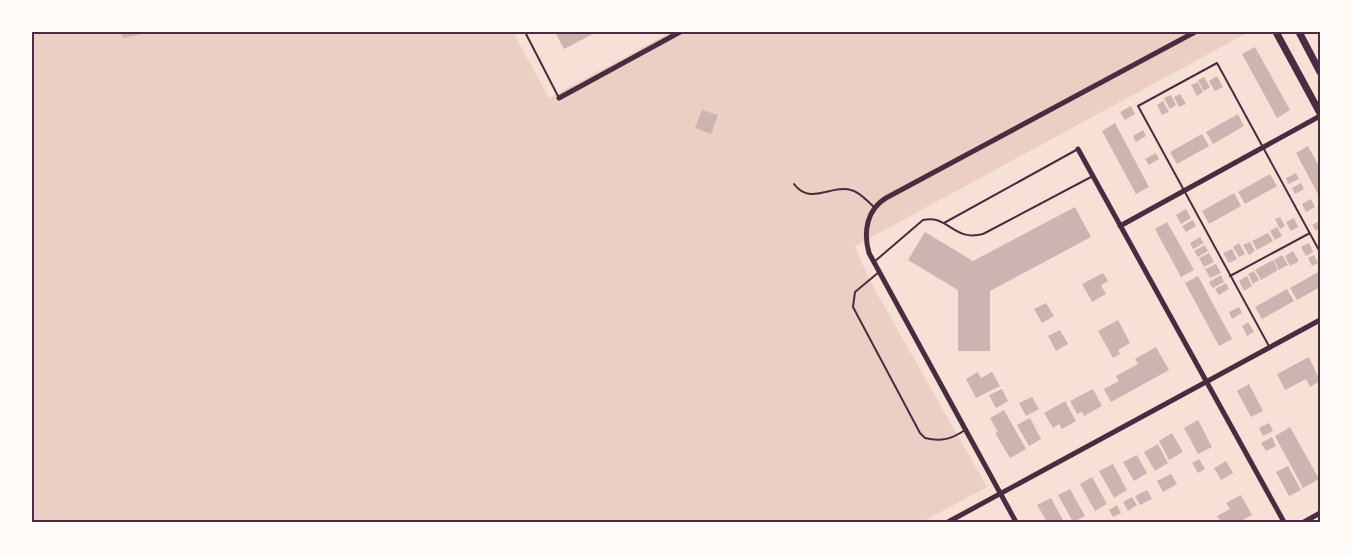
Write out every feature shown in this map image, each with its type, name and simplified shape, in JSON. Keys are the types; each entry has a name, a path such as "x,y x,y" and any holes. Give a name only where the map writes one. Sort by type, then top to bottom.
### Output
{"street":[{"path":"559,98 680,32"},
{"path":"1016,522 869,253 866,237 869,217 874,207 892,194 1195,32"},
{"path":"1120,226 1320,114 1276,32"},
{"path":"1299,32 1320,72"},
{"path":"1078,149 1284,522"},
{"path":"948,522 1320,320"},
{"path":"1304,522 1320,513"}],"lane":[{"path":"525,32 559,98"},
{"path":"1269,348 1138,106 1217,63 1320,252"},
{"path":"944,223 1078,149"},
{"path":"874,262 922,220 930,218 944,223 964,236 974,237 1093,177"},
{"path":"794,184 801,192 809,194 853,190 874,207"},
{"path":"1230,276 1310,233"},
{"path":"879,272 855,291 852,299 853,307 896,389 925,438 937,441 965,430"}],"shaded area":[{"path":"32,32 513,32 549,98 671,32 1249,32 855,246 874,288 987,487 922,522 32,522"}],"building":[{"path":"121,32 140,32 141,34 123,38"},
{"path":"555,32 597,32 564,49"},
{"path":"1255,47 1290,110 1277,118 1242,54"},
{"path":"1217,76 1223,87 1215,91 1209,81"},
{"path":"1204,77 1210,87 1204,91 1198,80"},
{"path":"1198,82 1203,92 1197,96 1191,85"},
{"path":"1180,94 1186,104 1179,107 1174,97"},
{"path":"1171,95 1176,105 1170,109 1164,98"},
{"path":"1163,101 1169,112 1162,115 1157,105"},
{"path":"1131,106 1135,114 1125,120 1120,112"},
{"path":"702,110 718,115 711,134 695,128"},
{"path":"1238,114 1244,126 1213,144 1206,132"},
{"path":"1115,123 1149,187 1136,194 1102,131"},
{"path":"1143,130 1146,136 1136,142 1133,136"},
{"path":"1202,134 1209,146 1177,164 1170,152"},
{"path":"1308,146 1320,168 1320,198 1296,153"},
{"path":"1156,153 1159,159 1149,165 1145,159"},
{"path":"1296,173 1299,179 1288,184 1286,178"},
{"path":"1270,174 1277,186 1245,204 1238,192"},
{"path":"1301,183 1304,189 1295,194 1292,188"},
{"path":"1234,193 1241,206 1209,224 1202,211"},
{"path":"1311,199 1315,207 1306,212 1302,204"},
{"path":"1075,207 1091,237 990,291 990,351 958,351 958,290 908,260 925,232 973,261"},
{"path":"1186,209 1191,218 1181,224 1176,215"},
{"path":"1280,217 1285,226 1280,229 1275,219"},
{"path":"1294,218 1298,227 1291,231 1286,222"},
{"path":"1193,220 1196,226 1186,232 1182,226"},
{"path":"1320,221 1320,228 1316,231 1312,225"},
{"path":"1167,222 1194,270 1181,277 1155,229"},
{"path":"1277,227 1282,236 1275,240 1270,231"},
{"path":"1268,233 1273,241 1257,250 1252,241"},
{"path":"1200,237 1204,243 1193,249 1190,243"},
{"path":"1250,242 1255,251 1249,255 1243,245"},
{"path":"1239,243 1245,254 1239,257 1233,247"},
{"path":"1309,243 1313,252 1306,256 1301,247"},
{"path":"1205,245 1208,251 1198,257 1194,251"},
{"path":"1232,249 1237,259 1229,263 1223,253"},
{"path":"1293,251 1299,261 1290,266 1285,256"},
{"path":"1209,253 1214,262 1204,267 1199,258"},
{"path":"1282,255 1288,265 1279,270 1274,260"},
{"path":"1314,255 1318,263 1312,266 1308,258"},
{"path":"1273,260 1278,270 1261,280 1255,270"},
{"path":"1216,264 1221,273 1210,278 1205,269"},
{"path":"1254,271 1259,280 1253,284 1248,274"},
{"path":"1320,271 1320,287 1297,300 1290,288"},
{"path":"1103,273 1108,281 1101,285 1106,294 1092,302 1082,284"},
{"path":"1221,275 1224,282 1213,288 1209,282"},
{"path":"1198,276 1232,339 1219,346 1185,283"},
{"path":"1247,276 1252,286 1244,291 1239,281"},
{"path":"1226,283 1229,289 1219,295 1215,289"},
{"path":"1287,289 1294,301 1262,319 1255,307"},
{"path":"1046,303 1054,316 1042,323 1034,309"},
{"path":"1239,307 1242,313 1232,319 1229,312"},
{"path":"1118,320 1130,343 1118,350 1120,354 1113,358 1098,331"},
{"path":"1248,322 1254,332 1247,336 1242,326"},
{"path":"1060,330 1068,344 1056,351 1048,336"},
{"path":"1156,347 1169,370 1111,402 1104,389 1119,381 1116,376 1138,364 1135,359"},
{"path":"1309,357 1320,381 1310,387 1306,379 1285,390 1277,374"},
{"path":"978,372 981,378 992,372 1000,386 976,398 966,379"},
{"path":"1249,384 1263,411 1251,417 1237,391"},
{"path":"1002,389 1008,401 996,408 989,395"},
{"path":"1093,389 1102,406 1084,416 1082,412 1077,414 1070,401"},
{"path":"1032,397 1039,409 1026,416 1019,403"},
{"path":"1065,401 1076,421 1062,429 1059,424 1053,428 1044,413"},
{"path":"1004,410 1026,449 1010,458 995,433 998,432 990,418"},
{"path":"1030,418 1041,439 1029,446 1017,425"},
{"path":"1198,420 1212,447 1198,454 1184,428"},
{"path":"1269,423 1273,431 1263,436 1259,428"},
{"path":"1290,427 1319,479 1303,488 1275,436"},
{"path":"1172,433 1183,452 1169,460 1159,441"},
{"path":"1272,437 1276,446 1266,451 1261,443"},
{"path":"1158,444 1168,463 1155,471 1144,452"},
{"path":"1137,455 1147,473 1134,481 1123,462"},
{"path":"1199,459 1205,469 1198,473 1192,463"},
{"path":"1226,461 1233,473 1221,480 1214,468"},
{"path":"1113,464 1127,490 1114,498 1099,471"},
{"path":"1288,466 1301,490 1289,496 1276,472"},
{"path":"1171,474 1177,484 1163,492 1157,481"},
{"path":"1092,477 1107,504 1095,511 1080,484"},
{"path":"1070,489 1085,516 1073,522 1058,495"},
{"path":"1147,490 1152,499 1140,505 1135,496"},
{"path":"1241,495 1252,515 1239,522 1221,522 1217,516 1230,509 1226,503"},
{"path":"1132,497 1137,505 1128,511 1123,502"},
{"path":"1051,498 1064,522 1047,522 1037,505"},
{"path":"1117,505 1121,513 1113,517 1109,510"}]}
